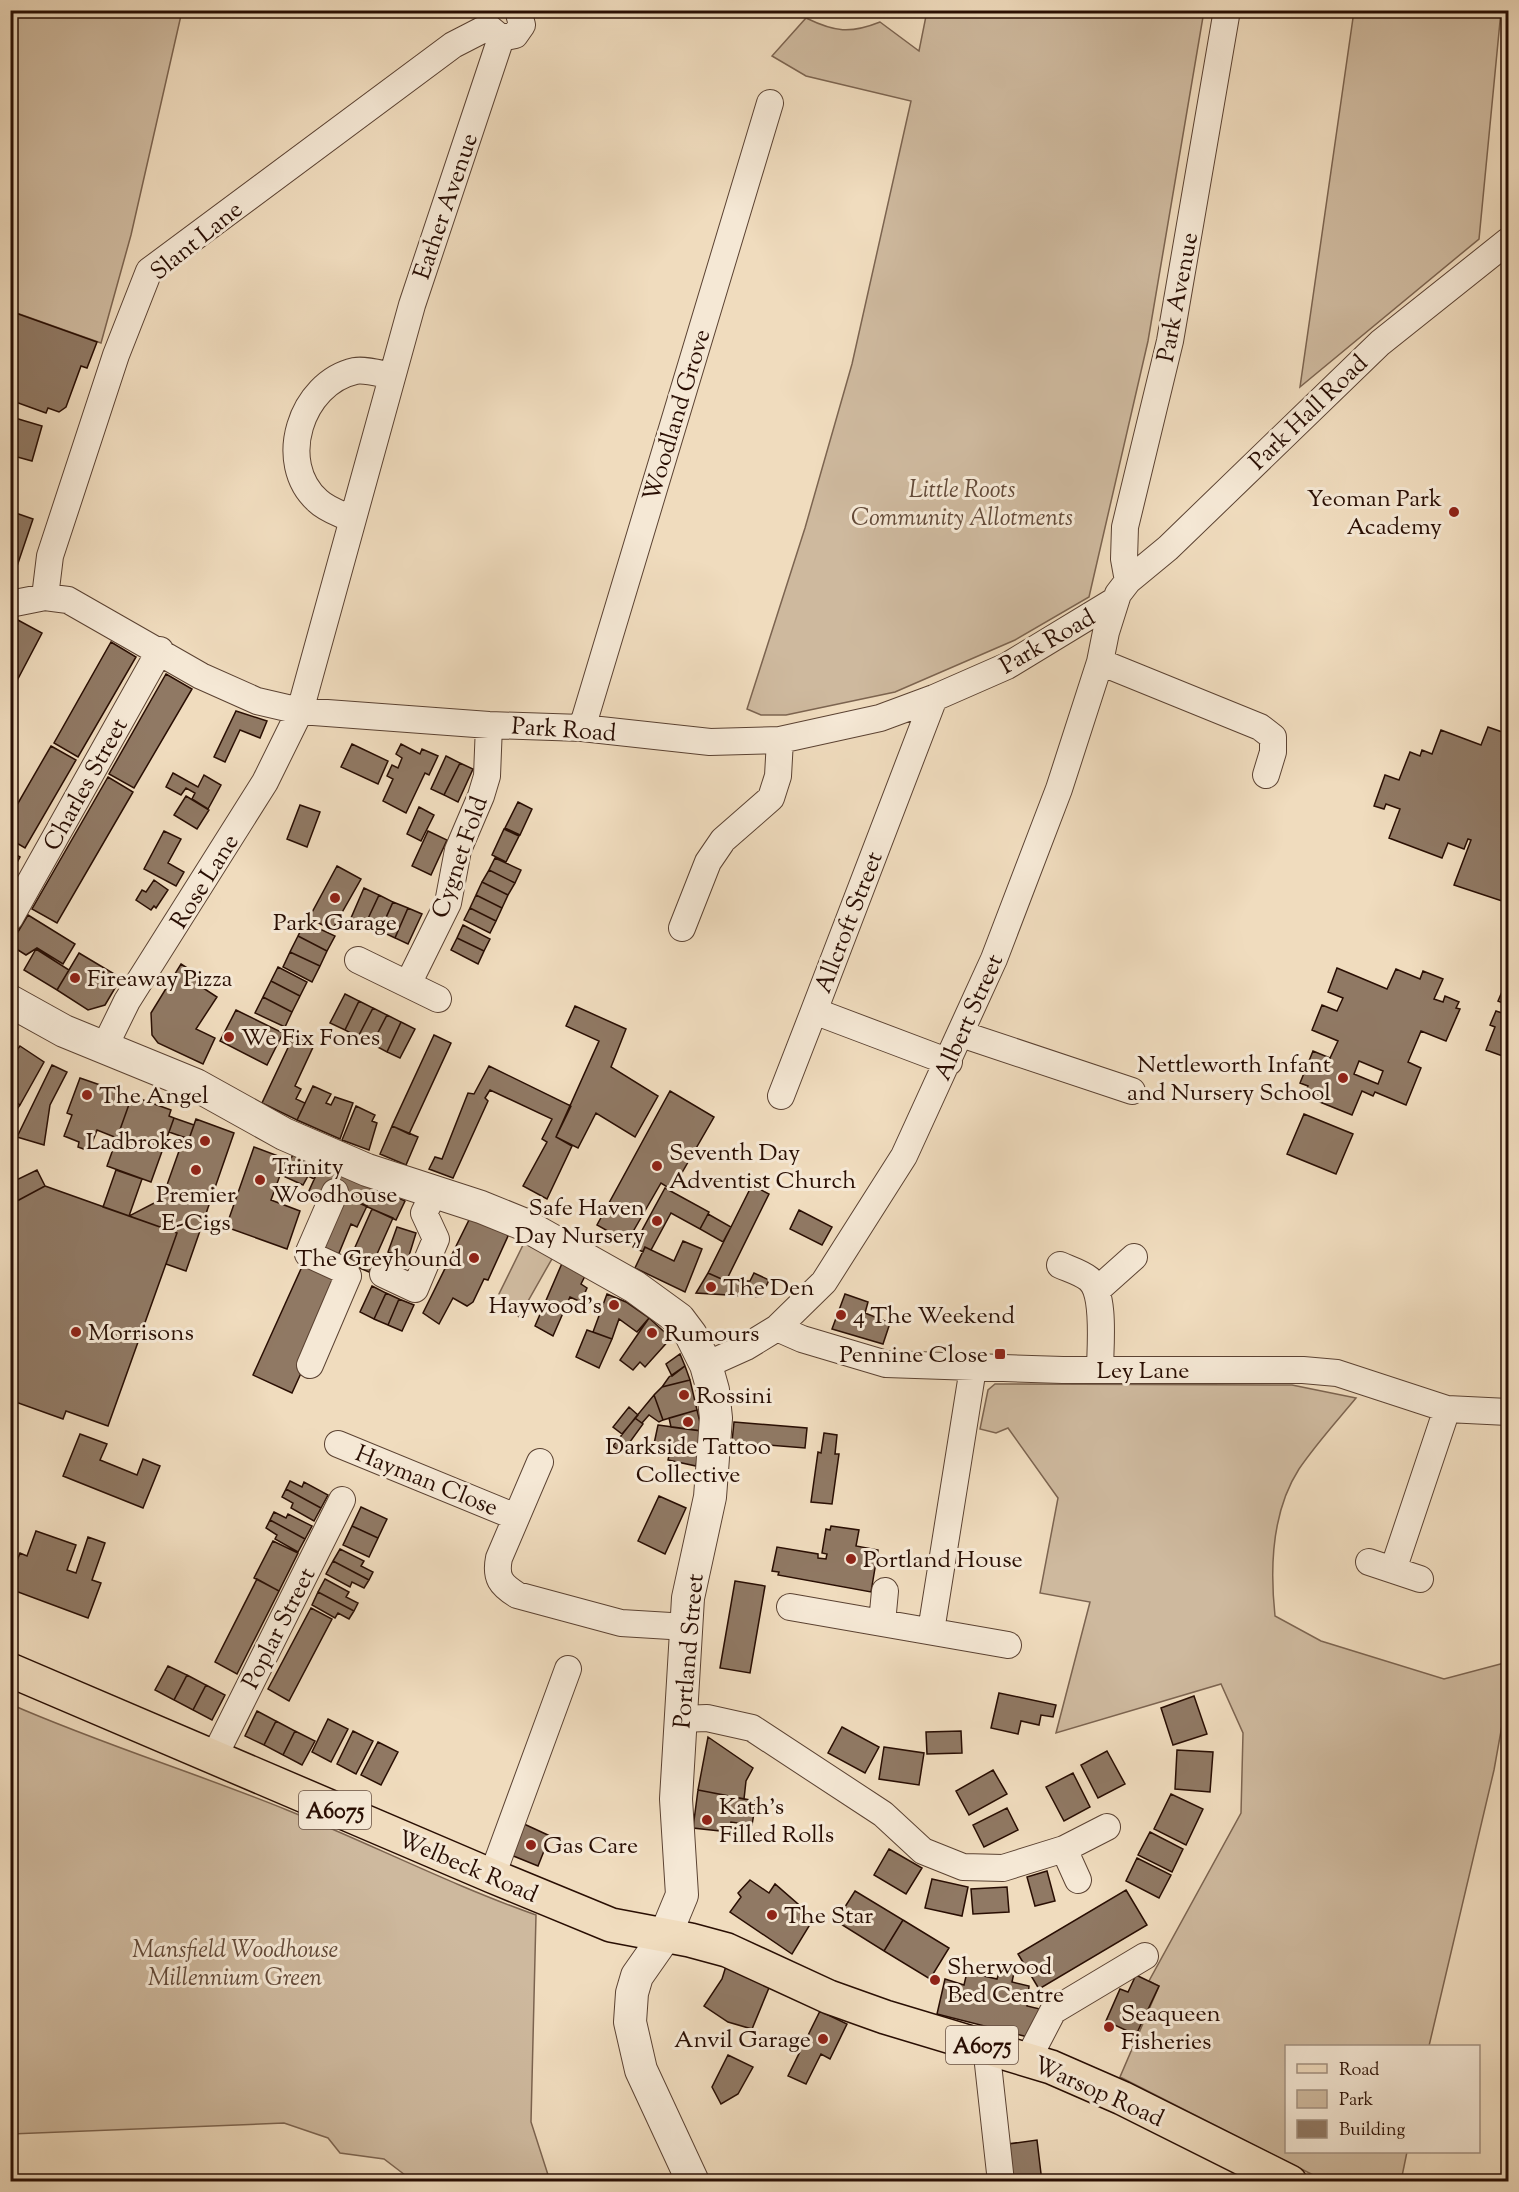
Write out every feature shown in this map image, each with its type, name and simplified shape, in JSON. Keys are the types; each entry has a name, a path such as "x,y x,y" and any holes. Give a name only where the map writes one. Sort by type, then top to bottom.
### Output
{"main road":[{"name":"Welbeck Road","path":"10,1670 611,1925 665,1936"},
{"name":"Warsop Road","path":"665,1936 727,1950 829,1997 867,2011 1028,2059 1122,2098 1290,2181"}],"street":[{"name":"Park Avenue","path":"1120,592 1125,527 1170,340 1227,10"},
{"name":"Slant Lane","path":"45,597 50,556 116,354 149,271 453,45 494,25 510,38 520,31 521,12"},
{"name":"Eather Avenue","path":"300,711 351,519 494,25"},
{"name":"Woodland Grove","path":"582,728 770,103"},
{"name":"Park Hall Road","path":"1120,592 1380,343 1509,241"},
{"path":"351,519 318,501 301,477 296,452 301,419 311,402 330,381 356,371 392,376"},
{"name":"Albert Street","path":"706,1365 746,1347 777,1328 824,1282 904,1156 949,1062 994,959 1059,789 1120,592"},
{"name":"Park Road","path":"10,604 45,597 68,600 160,650 201,676 257,701 300,711 489,725 582,728 710,742 780,740 880,718 934,698 1007,666 1120,592"},
{"name":"Charles Street","path":"12,912 160,650"},
{"path":"1100,662 1260,727 1273,737 1273,752 1266,775"},
{"name":"Allcroft Street","path":"934,698 814,1011 949,1062"},
{"name":"Rose Lane","path":"104,1048 127,1001 265,782 300,711"},
{"name":"Cygnet Fold","path":"408,984 448,903 458,850 482,796 487,776 489,725"},
{"path":"681,928 708,862 723,840 771,798 778,776 780,740"},
{"path":"358,960 438,999"},
{"name":"Portland Street","path":"10,1001 64,1031 196,1085 342,1175 434,1193 481,1207 523,1224 635,1287 679,1319 691,1335 706,1365 713,1390 716,1418 712,1480 688,1598 676,1823 682,1895 665,1936 637,1976 632,1993 630,2022 641,2070 693,2181"},
{"path":"781,1096 814,1011"},
{"path":"961,1034 1132,1091"},
{"path":"310,1365 348,1276 345,1271 308,1254 342,1175"},
{"path":"383,1274 415,1289 436,1239 424,1213 434,1193"},
{"path":"1097,1290 1134,1257"},
{"path":"1060,1265 1089,1279 1097,1290 1100,1310 1100,1370"},
{"name":"Ley Lane","path":"777,1328 802,1339 886,1364 973,1368 1296,1370 1337,1373 1447,1409 1509,1412"},
{"path":"931,1631 973,1368"},
{"path":"1420,1579 1381,1566 1447,1409"},
{"name":"Hayman Close","path":"338,1444 516,1516"},
{"path":"540,1462 516,1516 496,1571 498,1580 517,1595 621,1623 687,1627"},
{"name":"Poplar Street","path":"214,1757 342,1500"},
{"path":"882,1623 885,1591"},
{"path":"789,1607 1008,1645"},
{"path":"492,1876 568,1669"},
{"path":"681,1719 707,1718 752,1728 883,1814 923,1851 963,1867 1003,1868 1064,1849 1107,1827"},
{"path":"1064,1849 1078,1880"},
{"path":"1028,2059 1053,2010 1145,1956"},
{"path":"986,2046 1001,2181"}],"green space":[{"path":"11,11 182,11 131,235 101,343 11,311"},
{"name":"Little Roots Community Allotments","path":"927,11 1204,11 1148,341 1089,597 1015,640 895,692 786,715 761,715 747,709 805,528 852,364 911,101 806,76 772,56 806,18 834,29 843,30 880,22 919,51"},
{"path":"1354,11 1501,11 1479,239 1300,387"},
{"path":"524,1243 553,1257 519,1317 499,1294"},
{"path":"995,1384 1292,1385 1356,1398 1299,1469 1283,1503 1273,1560 1275,1616 1321,1641 1444,1679 1508,1662 1508,1692 1494,1770 1429,2045 1285,2045 1285,2153 1407,2153 1401,2181 1325,2181 1120,2077 1159,1986 1149,1981 1241,1813 1243,1733 1221,1684 1056,1733 1090,1602 1040,1593 1058,1498 1008,1428 996,1433 980,1429 988,1390"},
{"name":"Mansfield Woodhouse Millennium Green","path":"10,1704 287,1810 473,1891 536,1915 531,2122 550,2181 405,2181 405,2175 384,2159 340,2153 328,2138 284,2123 11,2134"}],"building":[{"path":"10,311 97,342 87,368 81,366 66,407 59,412 48,408 46,413 10,400"},
{"path":"15,418 42,426 32,461 10,455 10,432"},
{"path":"10,511 33,519 13,578 10,578"},
{"path":"16,619 42,633 10,694 10,629"},
{"path":"111,642 136,657 78,757 54,743"},
{"path":"166,674 192,689 134,788 109,774"},
{"path":"236,711 267,721 260,738 240,730 225,762 214,757"},
{"path":"1488,727 1508,734 1506,739 1508,740 1508,754 1502,773 1508,776 1508,903 1454,885 1471,840 1468,839 1464,849 1448,843 1442,858 1389,838 1400,809 1386,804 1384,809 1374,806 1385,775 1399,780 1410,752 1420,756 1422,750 1432,754 1441,730 1481,745"},
{"path":"352,744 388,761 378,784 341,767"},
{"path":"401,744 420,754 422,749 438,756 429,775 425,773 406,813 383,801 393,779 387,776 392,765 398,768 402,758 396,754"},
{"path":"51,746 76,760 25,848 10,839 10,817"},
{"path":"446,756 460,763 444,795 431,789"},
{"path":"460,763 473,769 458,802 444,795"},
{"path":"173,773 198,787 204,775 221,785 208,809 192,799 195,793 186,788 181,795 166,787"},
{"path":"108,777 133,792 57,923 32,909"},
{"path":"186,796 209,810 197,829 174,815"},
{"path":"518,802 532,809 520,835 505,828"},
{"path":"300,805 320,812 307,847 287,839"},
{"path":"419,807 434,815 421,841 407,834"},
{"path":"504,829 519,836 506,862 492,855"},
{"path":"164,831 181,839 168,863 184,872 176,886 144,869"},
{"path":"428,831 447,840 431,875 412,866"},
{"path":"10,851 20,857 10,875"},
{"path":"495,858 521,870 515,883 489,870"},
{"name":"Park Garage","path":"337,866 361,879 332,930 309,918"},
{"path":"489,870 515,883 508,895 482,882"},
{"path":"154,880 168,890 156,908 154,906 151,910 136,900 142,890 146,892"},
{"path":"482,882 508,895 502,908 476,895"},
{"path":"364,888 379,895 365,925 351,918"},
{"path":"379,895 393,902 380,931 365,925"},
{"path":"476,895 502,908 496,921 470,908"},
{"path":"393,902 408,908 395,938 380,931"},
{"path":"408,908 422,914 408,944 395,938"},
{"path":"470,908 496,921 490,933 464,920"},
{"path":"28,915 75,944 63,964 37,948 26,955 10,945"},
{"path":"305,922 335,936 327,951 298,936"},
{"path":"463,925 490,939 484,951 457,938"},
{"path":"298,936 327,951 320,966 290,952"},
{"path":"457,938 484,951 478,964 451,950"},
{"path":"36,949 69,970 57,990 24,970"},
{"path":"290,952 320,966 312,982 283,967"},
{"path":"79,953 121,978 105,1005 88,1010 57,990"},
{"path":"181,964 204,979 200,986 217,997 196,1029 215,1038 203,1064 158,1043 152,1035 151,1013"},
{"path":"278,967 307,982 300,996 271,981"},
{"path":"1337,968 1387,989 1396,969 1420,979 1423,971 1443,979 1434,999 1443,1002 1445,996 1459,1002 1456,1008 1460,1009 1446,1041 1421,1031 1408,1062 1421,1068 1406,1105 1375,1092 1373,1096 1362,1091 1352,1115 1315,1100 1317,1096 1306,1091 1308,1086 1300,1083 1313,1051 1330,1058 1338,1041 1312,1030 1322,1005 1337,1011 1343,998 1328,992","holes":["1359,1061 1383,1071 1378,1084 1354,1074"]},
{"path":"1508,980 1508,1005 1498,1001"},
{"path":"271,981 300,996 292,1012 263,997"},
{"path":"345,994 359,1001 345,1030 330,1023"},
{"path":"263,997 292,1012 285,1027 255,1013"},
{"path":"359,1001 373,1008 358,1037 345,1030"},
{"path":"575,1006 626,1029 611,1067 658,1096 635,1137 596,1113 578,1148 556,1137 599,1041 566,1026"},
{"path":"373,1008 387,1015 372,1044 358,1037"},
{"path":"236,1010 283,1033 267,1065 220,1041"},
{"path":"1496,1011 1505,1014 1504,1019 1508,1020 1508,1058 1486,1050 1495,1027 1490,1025"},
{"path":"387,1015 401,1022 387,1052 372,1044"},
{"path":"401,1022 415,1029 400,1058 387,1052"},
{"path":"294,1035 314,1045 295,1086 301,1089 296,1099 305,1103 297,1120 262,1103"},
{"path":"434,1035 451,1043 409,1134 392,1126"},
{"path":"20,1046 44,1062 20,1105 10,1098 10,1059"},
{"path":"52,1065 67,1072 50,1105 44,1145 17,1137"},
{"path":"489,1066 571,1106 556,1137 572,1146 547,1199 523,1186 547,1142 542,1139 552,1119 490,1090 485,1098 488,1101 453,1178 429,1169 435,1157 442,1159 468,1093 474,1094"},
{"path":"80,1078 132,1096 117,1138 97,1130 89,1151 78,1147 79,1142 64,1136 72,1115 67,1113"},
{"path":"313,1086 331,1094 326,1103 331,1105 335,1097 353,1103 340,1139 297,1120"},
{"name":"Seventh Day Adventist Church","path":"670,1091 714,1117 672,1190 661,1183 627,1242 597,1225"},
{"path":"132,1096 171,1110 169,1116 174,1118 151,1182 107,1166"},
{"path":"10,1098 20,1105 12,1116 10,1115"},
{"path":"356,1106 375,1115 372,1121 377,1123 369,1150 342,1140"},
{"path":"1304,1114 1353,1134 1336,1174 1287,1154"},
{"path":"174,1118 194,1125 189,1139 169,1132"},
{"path":"196,1119 234,1133 186,1271 166,1264 177,1233 129,1216 162,1199 184,1137 189,1139"},
{"path":"392,1126 418,1137 406,1165 380,1154"},
{"name":"Trinity Woodhouse","path":"254,1147 286,1159 271,1200 300,1211 287,1249 226,1227"},
{"path":"295,1150 322,1162 314,1179 308,1176 303,1185 283,1176"},
{"path":"322,1162 405,1201 396,1220 335,1192 326,1202 308,1193"},
{"path":"37,1170 45,1186 17,1201 10,1183"},
{"path":"116,1170 142,1179 129,1216 103,1207"},
{"path":"752,1185 769,1194 726,1281 708,1273"},
{"name":"Morrisons","path":"45,1186 177,1233 108,1426 66,1411 63,1419 10,1400 10,1208 14,1209 17,1201"},
{"name":"Safe Haven Day Nursery","path":"665,1188 709,1212 700,1229 671,1213 651,1250 645,1247 643,1252 633,1247"},
{"path":"342,1195 367,1206 357,1227 351,1224 337,1258 318,1250"},
{"path":"372,1209 393,1218 369,1272 348,1263"},
{"path":"799,1210 832,1227 822,1245 790,1229"},
{"path":"708,1214 731,1227 723,1242 700,1229"},
{"name":"The Greyhound","path":"470,1218 503,1230 508,1236 488,1280 484,1279 473,1302 467,1306 453,1298 439,1324 423,1313"},
{"path":"397,1227 416,1233 408,1259 388,1252"},
{"path":"683,1241 702,1249 685,1292 635,1268 645,1247 674,1261"},
{"path":"305,1260 344,1278 292,1393 253,1375"},
{"path":"563,1261 586,1274 581,1284 587,1288 581,1302 570,1297 553,1336 535,1326"},
{"path":"708,1273 726,1281 750,1281 754,1273 769,1280 761,1297 696,1293"},
{"path":"372,1286 386,1293 374,1319 360,1312"},
{"path":"386,1293 399,1299 388,1325 374,1319"},
{"path":"607,1294 626,1302 649,1318 637,1332 619,1319 612,1339 593,1332"},
{"path":"845,1294 868,1302 865,1313 890,1323 883,1344 832,1329"},
{"path":"399,1299 414,1305 402,1331 388,1325"},
{"path":"649,1318 671,1338 645,1367 640,1362 633,1370 620,1360"},
{"path":"587,1330 612,1339 599,1368 576,1357"},
{"path":"680,1354 685,1366 672,1376 666,1364"},
{"path":"685,1366 690,1380 662,1387 669,1377"},
{"path":"690,1380 697,1410 663,1420 654,1395 662,1387"},
{"path":"654,1395 663,1420 659,1422 649,1415 642,1423 635,1418"},
{"path":"629,1407 638,1415 622,1434 613,1427"},
{"path":"697,1410 702,1431 671,1427 669,1418"},
{"path":"635,1418 643,1424 622,1453 613,1446"},
{"path":"734,1422 807,1428 805,1448 732,1442"},
{"path":"658,1425 702,1431 699,1452 654,1444"},
{"path":"824,1433 837,1435 835,1454 839,1454 832,1504 811,1502 818,1452 821,1453"},
{"path":"80,1434 107,1444 100,1460 137,1475 143,1459 160,1466 143,1508 63,1476"},
{"path":"671,1447 699,1452 696,1466 668,1460"},
{"path":"290,1481 302,1487 304,1482 328,1495 321,1508 286,1489"},
{"path":"286,1489 321,1508 314,1521 291,1508 293,1503 282,1497"},
{"path":"659,1496 686,1508 665,1554 638,1541"},
{"path":"361,1507 387,1519 378,1538 352,1526"},
{"path":"274,1512 286,1518 288,1514 312,1526 305,1539 270,1520"},
{"path":"270,1520 305,1539 298,1552 275,1539 277,1535 266,1528"},
{"path":"352,1526 378,1538 369,1557 343,1545"},
{"name":"Portland House","path":"831,1526 859,1530 856,1546 878,1550 871,1592 778,1575 779,1572 772,1571 777,1547 818,1554 818,1558 826,1559 827,1554 822,1553 826,1529 830,1530"},
{"path":"36,1531 76,1545 67,1570 76,1573 88,1537 105,1543 92,1580 101,1583 88,1618 10,1589 10,1579 20,1553 27,1556"},
{"path":"273,1541 298,1553 279,1591 254,1578"},
{"path":"340,1549 364,1561 361,1566 373,1572 369,1580 333,1561"},
{"path":"333,1561 369,1580 364,1588 352,1582 350,1587 326,1574"},
{"path":"257,1579 279,1591 237,1674 215,1662"},
{"path":"325,1579 349,1592 346,1597 358,1603 354,1611 318,1592"},
{"path":"735,1581 765,1586 750,1673 720,1668"},
{"path":"318,1592 354,1611 349,1619 338,1613 335,1618 312,1605"},
{"path":"311,1608 332,1619 289,1701 268,1689"},
{"path":"168,1666 187,1675 174,1700 155,1690"},
{"path":"187,1675 206,1685 193,1710 174,1700"},
{"path":"206,1685 225,1695 212,1720 193,1710"},
{"path":"999,1693 1056,1705 1053,1717 1041,1715 1039,1725 1021,1721 1018,1734 991,1728"},
{"path":"1194,1696 1207,1734 1173,1745 1161,1708"},
{"path":"257,1711 276,1721 264,1745 245,1736"},
{"path":"328,1719 348,1729 331,1762 312,1752"},
{"path":"276,1721 295,1731 283,1755 264,1745"},
{"path":"842,1727 879,1747 865,1773 828,1753"},
{"path":"295,1731 315,1741 302,1765 283,1755"},
{"path":"353,1731 373,1741 356,1774 337,1764"},
{"path":"961,1731 962,1753 927,1754 926,1732"},
{"path":"708,1737 753,1768 746,1781 744,1799 698,1790"},
{"path":"378,1742 398,1752 381,1785 361,1775"},
{"path":"884,1747 924,1753 919,1785 879,1779"},
{"path":"1177,1750 1213,1752 1210,1792 1175,1789"},
{"path":"1107,1751 1125,1784 1098,1798 1081,1765"},
{"path":"993,1770 1007,1794 969,1815 956,1791"},
{"path":"1073,1773 1090,1807 1064,1821 1046,1787"},
{"path":"698,1790 756,1801 752,1825 731,1822 729,1832 693,1828"},
{"path":"1171,1794 1203,1809 1186,1845 1154,1829"},
{"path":"1007,1808 1018,1830 984,1847 973,1825"},
{"name":"Gas Care","path":"524,1824 550,1836 538,1866 511,1855"},
{"path":"1150,1832 1183,1849 1172,1872 1138,1855"},
{"path":"889,1849 922,1868 906,1894 874,1875"},
{"path":"1137,1858 1171,1875 1159,1898 1126,1881"},
{"path":"1047,1871 1055,1901 1035,1906 1027,1877"},
{"path":"932,1879 968,1887 962,1916 925,1908"},
{"name":"The Star","path":"750,1880 769,1893 775,1884 814,1918 792,1954 730,1912 741,1897 738,1893"},
{"path":"1007,1887 1009,1912 973,1914 971,1889"},
{"path":"1126,1890 1147,1925 1039,1989 1018,1954"},
{"path":"855,1891 903,1920 884,1951 836,1921"},
{"path":"903,1920 949,1948 930,1979 884,1951"},
{"path":"1002,1963 1015,1968 1012,1982 1029,1986 1027,2006 1044,2010 1032,2038 937,2014 945,1979 964,1985 967,1972 997,1979"},
{"path":"726,1966 771,1983 752,2029 728,2022 704,2006 722,1979"},
{"path":"1136,1975 1159,1986 1136,2035 1106,2021 1120,1989 1128,1992"},
{"name":"Anvil Garage","path":"820,2011 847,2024 830,2059 821,2054 806,2084 788,2076"},
{"path":"728,2055 753,2067 738,2094 721,2104 712,2087"},
{"path":"1037,2140 1042,2182 1013,2182 1008,2144"}],"place":[{"name":"Yeoman Park Academy","path":"1454,512"},
{"name":"Park Garage","path":"335,898"},
{"name":"Fireaway Pizza","path":"75,978"},
{"name":"We Fix Fones","path":"229,1037"},
{"name":"Nettleworth Infant and Nursery School","path":"1343,1078"},
{"name":"The Angel","path":"87,1095"},
{"name":"Ladbrokes","path":"205,1141"},
{"name":"Seventh Day Adventist Church","path":"657,1166"},
{"name":"Premier E-Cigs","path":"196,1170"},
{"name":"Trinity Woodhouse","path":"260,1180"},
{"name":"Safe Haven Day Nursery","path":"657,1221"},
{"name":"The Greyhound","path":"474,1258"},
{"name":"The Den","path":"711,1287"},
{"name":"Haywood's","path":"614,1305"},
{"name":"4 The Weekend","path":"841,1315"},
{"name":"Morrisons","path":"76,1332"},
{"name":"Rumours","path":"652,1333"},
{"name":"Pennine Close","path":"1000,1354"},
{"name":"Rossini","path":"684,1395"},
{"name":"Darkside Tattoo Collective","path":"688,1422"},
{"name":"Portland House","path":"851,1559"},
{"name":"Kath's Filled Rolls","path":"707,1820"},
{"name":"Gas Care","path":"531,1845"},
{"name":"The Star","path":"772,1915"},
{"name":"Sherwood Bed Centre","path":"935,1980"},
{"name":"Seaqueen Fisheries","path":"1109,2027"},
{"name":"Anvil Garage","path":"823,2039"}]}
